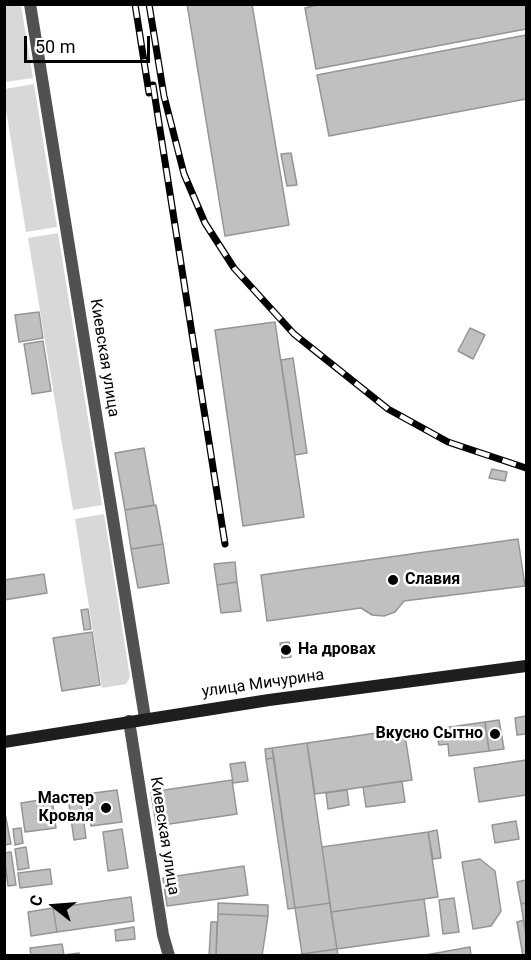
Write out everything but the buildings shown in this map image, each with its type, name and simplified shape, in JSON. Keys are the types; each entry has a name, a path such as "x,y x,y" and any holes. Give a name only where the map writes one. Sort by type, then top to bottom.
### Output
{"street":[{"name":"Киевская улица","path":"30,4 145,718"},
{"name":"улица Мичурина","path":"4,742 129,720 526,666"},
{"name":"Киевская улица","path":"129,720 163,935 169,956"}],"shaded area":[{"path":"4,5 21,5 33,78 5,82"},
{"path":"34,84 57,227 26,232 5,104 5,89"},
{"path":"58,233 102,505 73,510 28,238"},
{"path":"104,514 130,677 126,684 102,688 75,519"}],"railway":[{"path":"135,4 149,93"},
{"path":"149,4 164,96 184,174 205,223 234,268 294,334 388,409 448,442 526,468"},
{"path":"153,85 225,544"}],"place":[{"name":"Славия","path":"393,580"},
{"name":"На дровах","path":"286,650"},
{"name":"Вкусно Сытно","path":"495,734"},
{"name":"Мастер Кровля","path":"106,808"}]}
